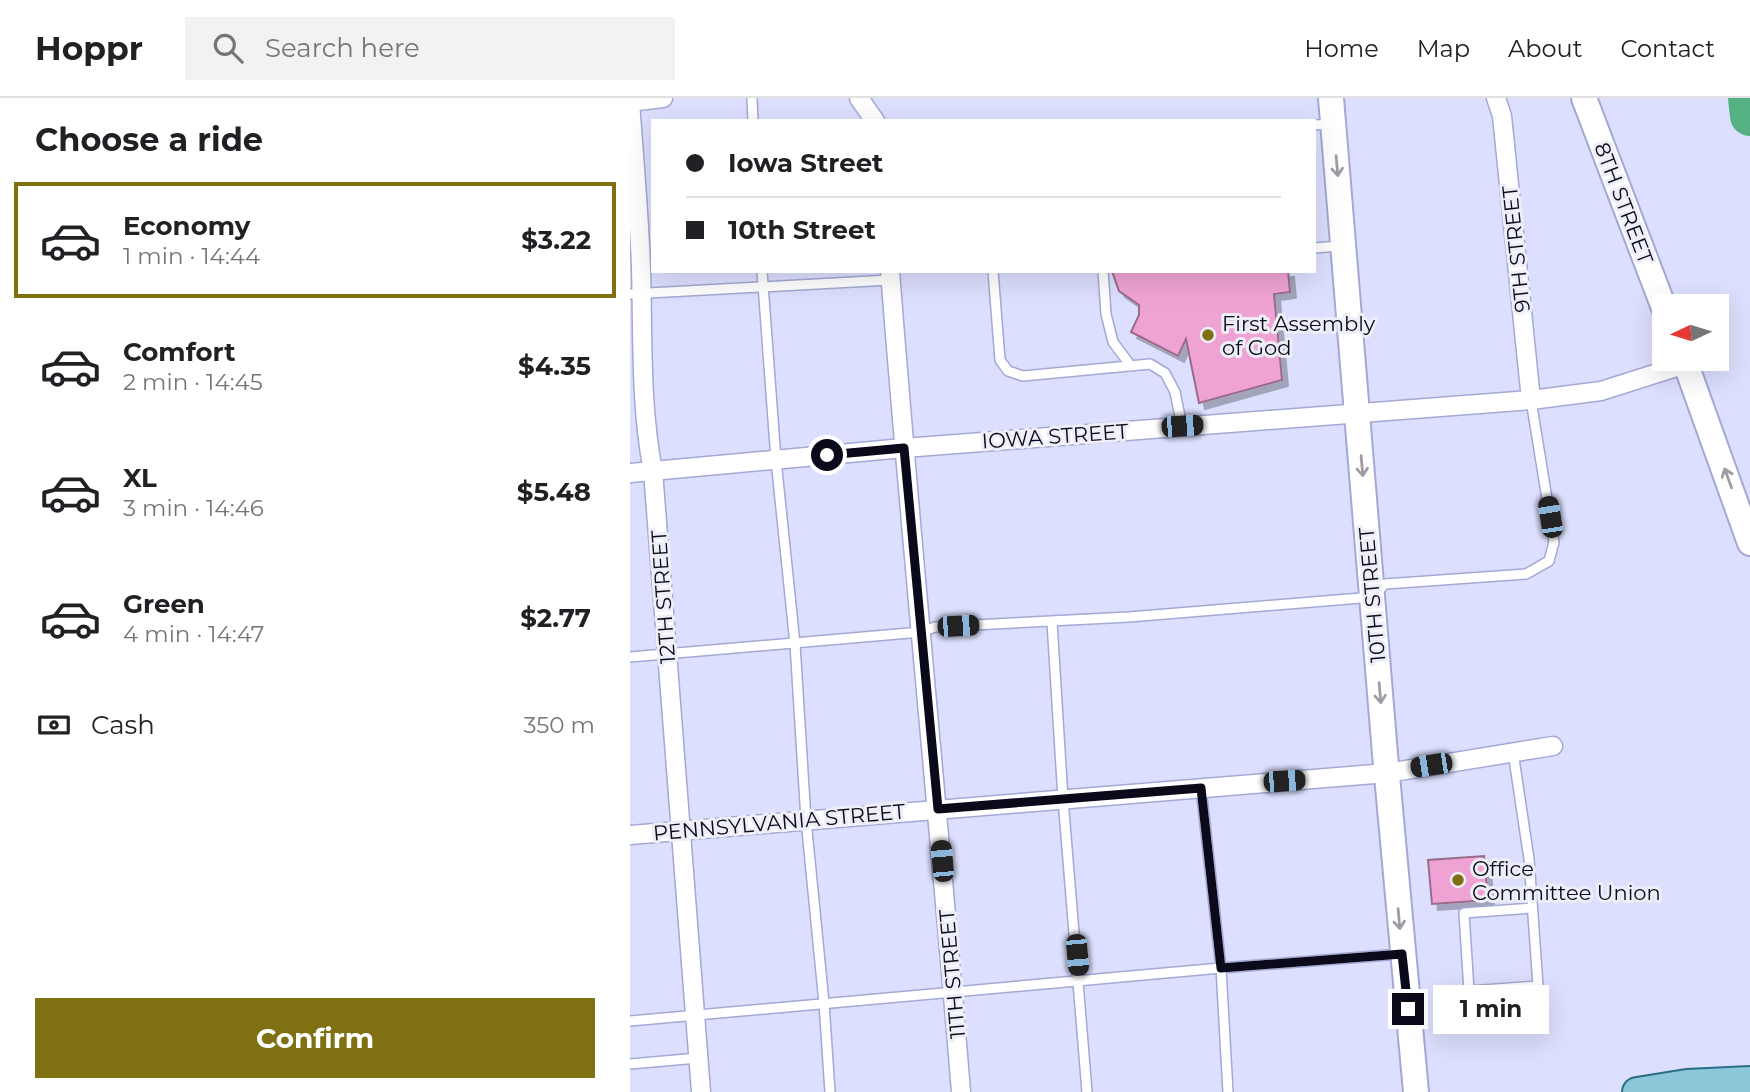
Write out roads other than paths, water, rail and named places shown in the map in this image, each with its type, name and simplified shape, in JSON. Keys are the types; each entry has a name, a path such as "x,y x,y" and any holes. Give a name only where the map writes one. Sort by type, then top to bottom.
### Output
{"main road":[{"name":"10TH STREET","path":"1331,98 1324,124 1344,246 1402,954 1416,1092"},
{"name":"8TH STREET","path":"1584,98 1659,294"},
{"path":"1689,371 1750,542"},
{"path":"1637,1092 1687,1084 1750,1081"}],"street":[{"path":"630,102 663,98"},
{"path":"859,98 874,119"},
{"name":"9TH STREET","path":"1496,98 1502,116 1531,400"},
{"name":"12TH STREET","path":"630,102 640,236 636,294 653,471 701,1092"},
{"name":"11TH STREET","path":"890,276 961,1092"},
{"name":"IOWA STREET","path":"630,473 904,448 1531,400 1601,391 1657,371"},
{"name":"PENNSYLVANIA STREET","path":"630,835 1387,773 1553,746"}],"lane":[{"path":"752,98 753,119"},
{"path":"1316,248 1344,246"},
{"path":"762,273 776,460 795,644 806,820 830,1092"},
{"path":"993,273 1000,360 1008,372 1023,376 1150,364 1166,373 1175,392 1182,426"},
{"path":"1104,273 1106,314 1113,342 1130,366"},
{"path":"636,294 890,276"},
{"path":"630,657 921,632 935,627 1052,622 1373,597 1385,584 1526,574 1549,561 1554,542 1531,400"},
{"path":"1052,622 1063,799 1087,1092"},
{"path":"1513,752 1529,859 1538,986 1469,991 1464,912 1532,908"},
{"path":"1201,788 1221,968 1228,1092"},
{"path":"630,1021 1402,954"},
{"path":"630,1064 698,1058"}],"waterway":[{"path":"1748,98 1750,116"}],"place":[{"name":"First Assembly of God","path":"1208,335"},
{"name":"Office Committee Union","path":"1458,880"}]}
